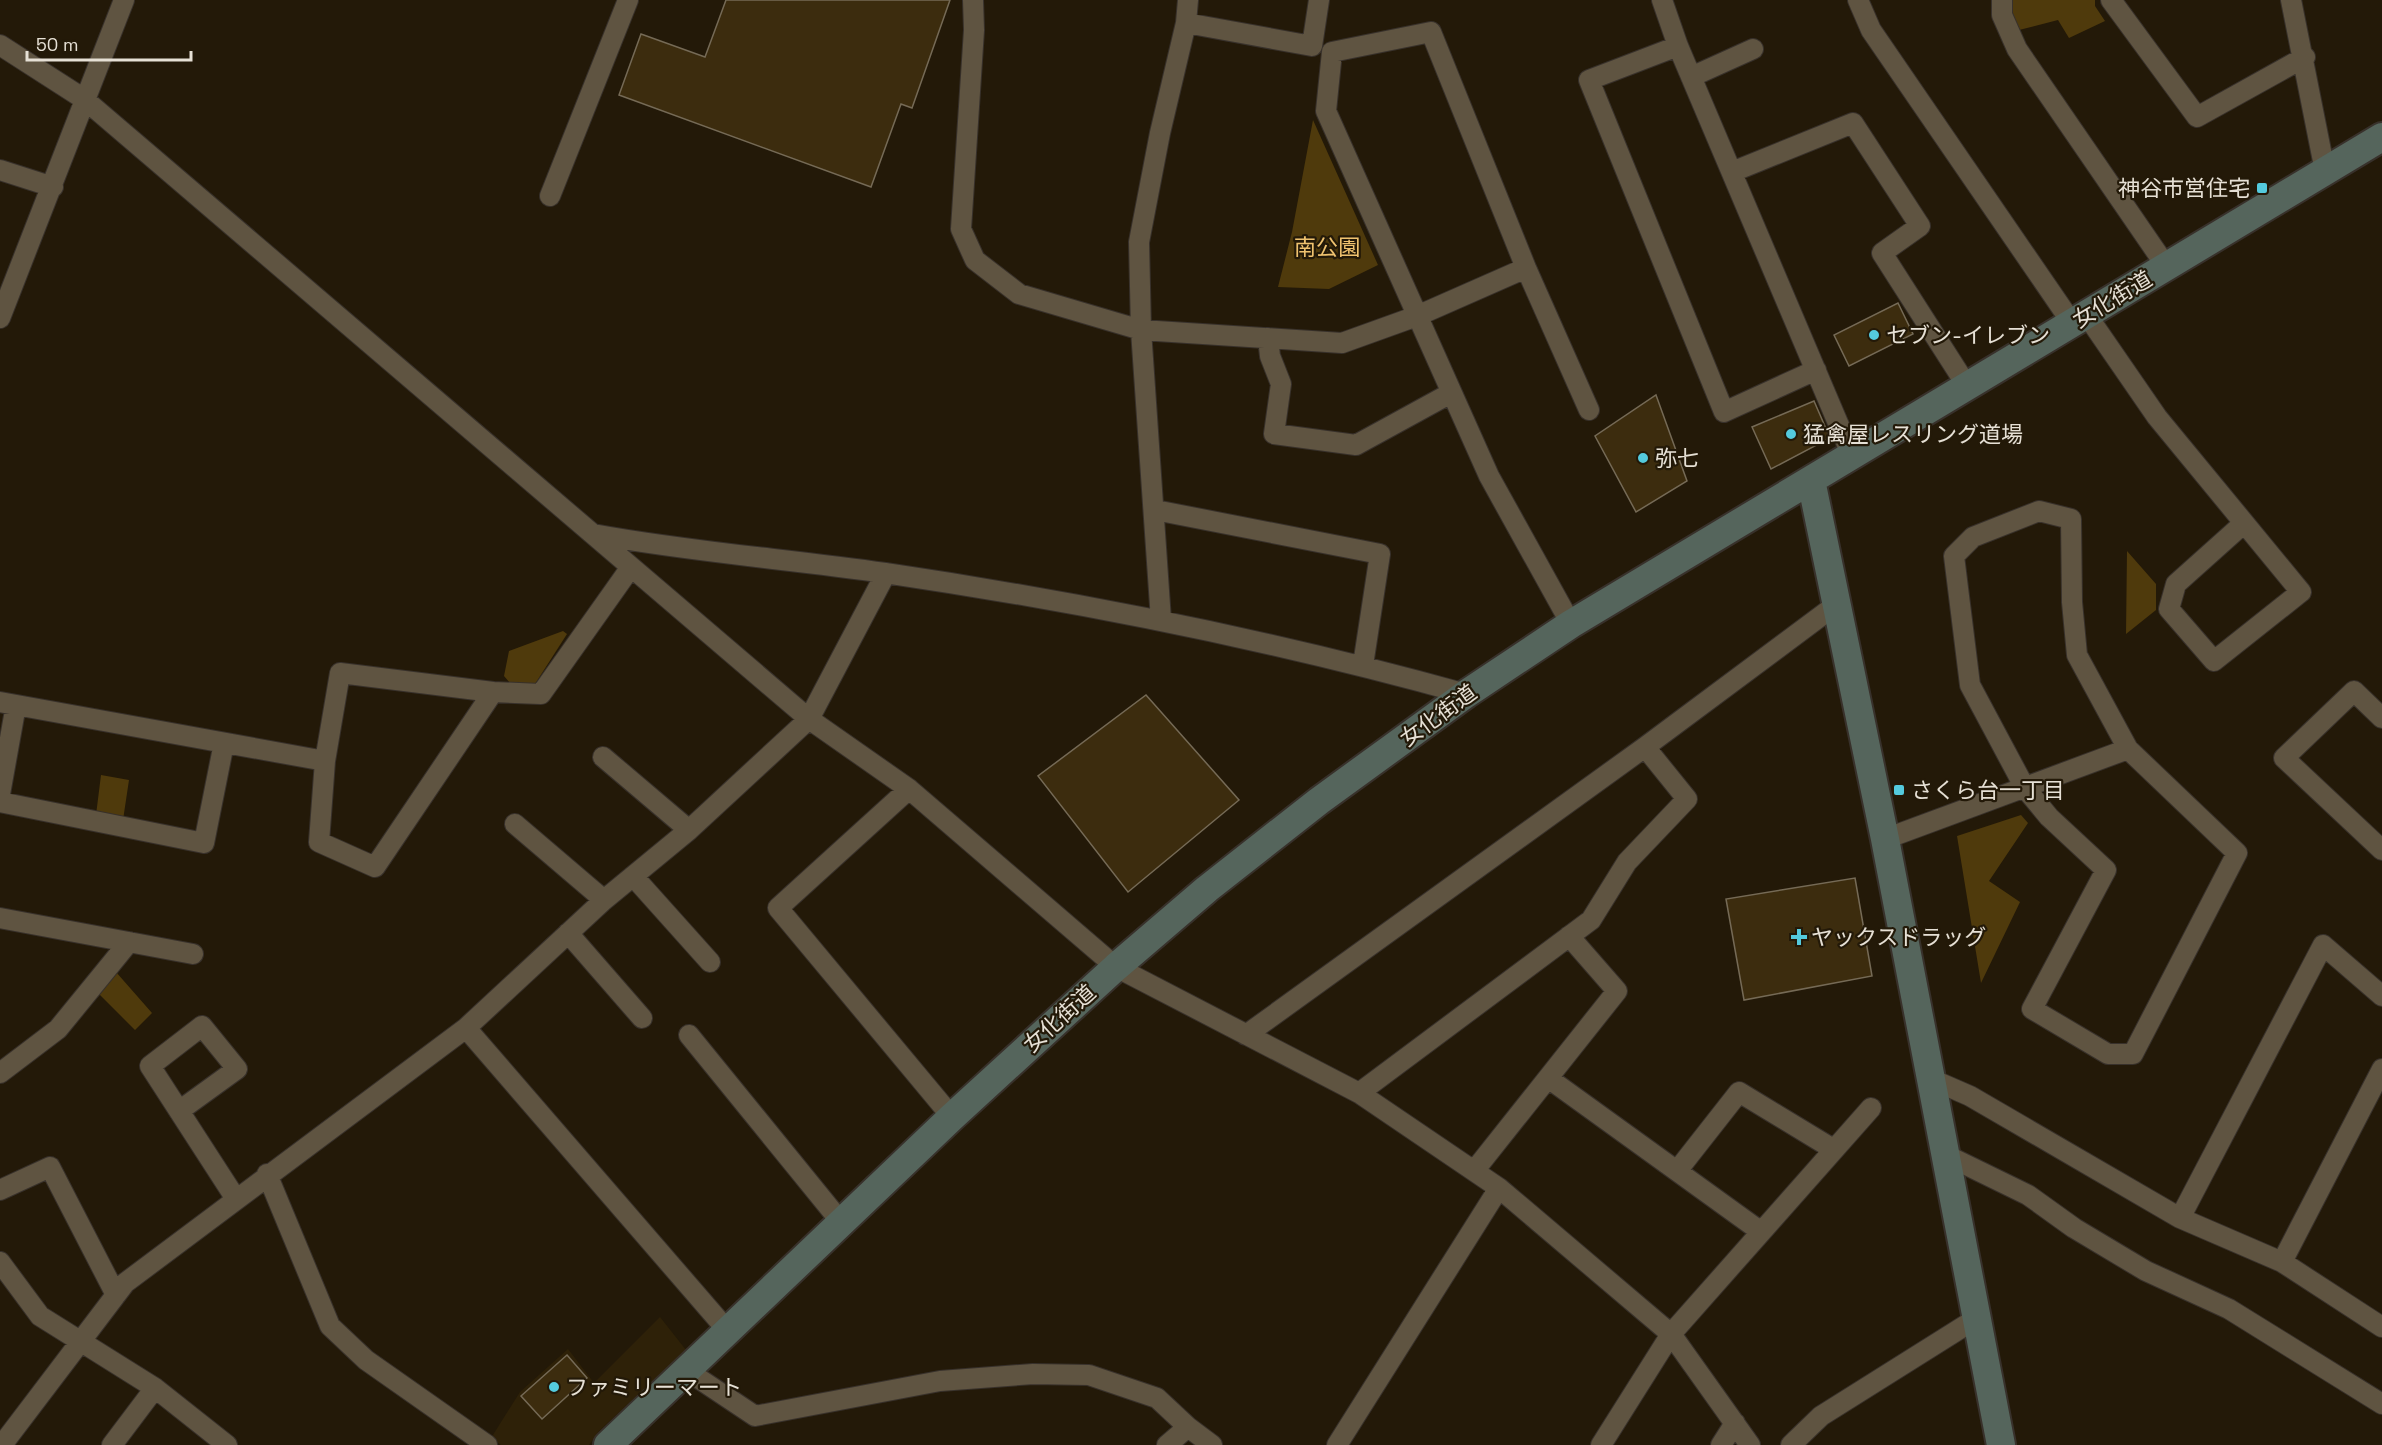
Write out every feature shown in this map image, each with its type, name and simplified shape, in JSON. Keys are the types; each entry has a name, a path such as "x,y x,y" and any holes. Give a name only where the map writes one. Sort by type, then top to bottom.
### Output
{"street":[{"path":"0,318 124,0"},
{"path":"550,196 628,0"},
{"path":"973,0 974,30 961,229 975,260 1019,294 1141,330 1342,343 1417,316 1526,268"},
{"path":"1161,620 1141,330 1139,242 1160,133 1186,23 1188,0"},
{"path":"1186,23 1312,46 1321,0"},
{"path":"1662,0 1678,46 1852,456"},
{"path":"1858,0 1870,30 2079,318 2242,524 2301,592 2214,661 2169,609 2176,584 2242,524"},
{"path":"2002,0 2002,15 2018,49 2166,266"},
{"path":"2110,0 2197,117 2305,57"},
{"path":"2292,0 2305,57 2325,171"},
{"path":"1571,624 1489,476 1326,111 1332,52 1431,32 1526,268 1589,410"},
{"path":"0,45 84,99 809,719 909,789 1116,967 1359,1093 1499,1188 1671,1334 1750,1445"},
{"path":"1678,46 1589,80 1724,412 1816,370"},
{"path":"1691,77 1753,49"},
{"path":"1732,172 1853,123 1920,226 1882,254 1967,386"},
{"name":"女化街道","path":"609,1445 952,1117 1116,967 1272,838 1466,694 1571,624 2382,137"},
{"path":"0,170 53,187"},
{"path":"1268,338 1270,356 1281,384 1274,434 1356,445 1450,393"},
{"path":"1811,480 1885,839 2001,1445"},
{"path":"1155,510 1380,554 1363,665"},
{"path":"2039,512 2071,519 2072,602 2077,655 2128,749 2237,853 2133,1054 2108,1054 2032,1010 2106,870 2049,817 2025,788 1970,686 1954,556 1973,537 2039,512"},
{"path":"593,534 886,573 1161,620 1363,665 1466,694"},
{"path":"493,692 375,867 319,842 325,761 340,673 493,692 541,694 632,567"},
{"path":"2,1445 124,1283 267,1174 466,1028 604,900 689,830 809,719 886,573"},
{"path":"1246,1035 1645,747 1837,604"},
{"path":"2382,718 2354,691 2284,758 2382,849"},
{"path":"0,794 8,704 325,761"},
{"path":"0,802 204,843 224,743"},
{"path":"1359,1093 1591,920 1627,862 1687,799 1645,747"},
{"path":"1885,839 2128,749"},
{"path":"603,757 689,830"},
{"path":"909,789 778,908 952,1117"},
{"path":"515,824 604,900"},
{"path":"633,876 710,963"},
{"path":"0,918 193,954"},
{"path":"568,933 642,1018"},
{"path":"1474,1171 1617,991 1569,936"},
{"path":"0,1073 58,1029 129,942"},
{"path":"2180,1218 2323,945 2382,996"},
{"path":"179,1112 237,1069 202,1026 150,1066 179,1112 236,1199"},
{"path":"466,1028 727,1330"},
{"path":"689,1035 841,1222"},
{"path":"2282,1262 2382,1069"},
{"path":"1548,1078 1760,1231"},
{"path":"1932,1079 1970,1096 2180,1218 2282,1262 2380,1320"},
{"path":"1677,1171 1739,1092 1833,1149"},
{"path":"1601,1445 1671,1334 1871,1108"},
{"path":"1946,1155 2028,1195 2073,1228 2146,1271 2229,1309 2382,1404"},
{"path":"0,1190 50,1167 116,1295"},
{"path":"267,1174 330,1326 366,1360 487,1445"},
{"path":"1337,1445 1499,1188"},
{"path":"0,1262 40,1316 155,1388 227,1445"},
{"path":"1791,1445 1821,1416 1977,1318"},
{"path":"686,1370 755,1416 940,1381 1033,1374 1089,1375 1156,1398 1212,1445"},
{"path":"112,1445 155,1388"},
{"path":"1721,1445 1735,1423"},
{"path":"1167,1445 1188,1427"}],"shaded area":[{"path":"660,1317 686,1350 599,1431 589,1445 501,1445 491,1438 520,1392 568,1349 594,1383"}],"green space":[{"path":"2009,0 2095,0 2095,6 2105,21 2069,38 2058,20 2015,31"},
{"name":"南公園","path":"1313,120 1378,265 1329,289 1278,287 1292,232"},
{"path":"2127,551 2156,584 2156,610 2126,634"},
{"path":"563,631 567,634 535,684 510,683 504,676 509,651"},
{"path":"101,775 129,780 123,820 96,815"},
{"path":"2021,815 2028,823 1989,881 2020,902 1981,983 1957,836"},
{"path":"116,972 152,1013 135,1030 97,992"}],"building":[{"path":"726,0 950,0 912,108 901,104 871,187 619,95 641,34 705,57"},
{"name":"セブン-イレブン","path":"1898,303 1913,334 1849,366 1834,335"},
{"name":"弥七","path":"1656,395 1687,481 1636,512 1595,436"},
{"path":"1814,401 1830,438 1771,469 1752,427"},
{"path":"1146,695 1239,800 1128,892 1038,776"},
{"name":"ヤックスドラッグ","path":"1855,878 1872,976 1744,1000 1726,899"},
{"name":"ファミリーマート","path":"567,1355 587,1378 542,1419 521,1396"}],"place":[{"name":"神谷市営住宅","path":"2262,188"},
{"name":"セブン-イレブン","path":"1874,335"},
{"name":"猛禽屋レスリング道場","path":"1791,434"},
{"name":"弥七","path":"1643,458"},
{"name":"さくら台一丁目","path":"1899,790"},
{"name":"ヤックスドラッグ","path":"1799,937"},
{"name":"ファミリーマート","path":"554,1387"}]}
